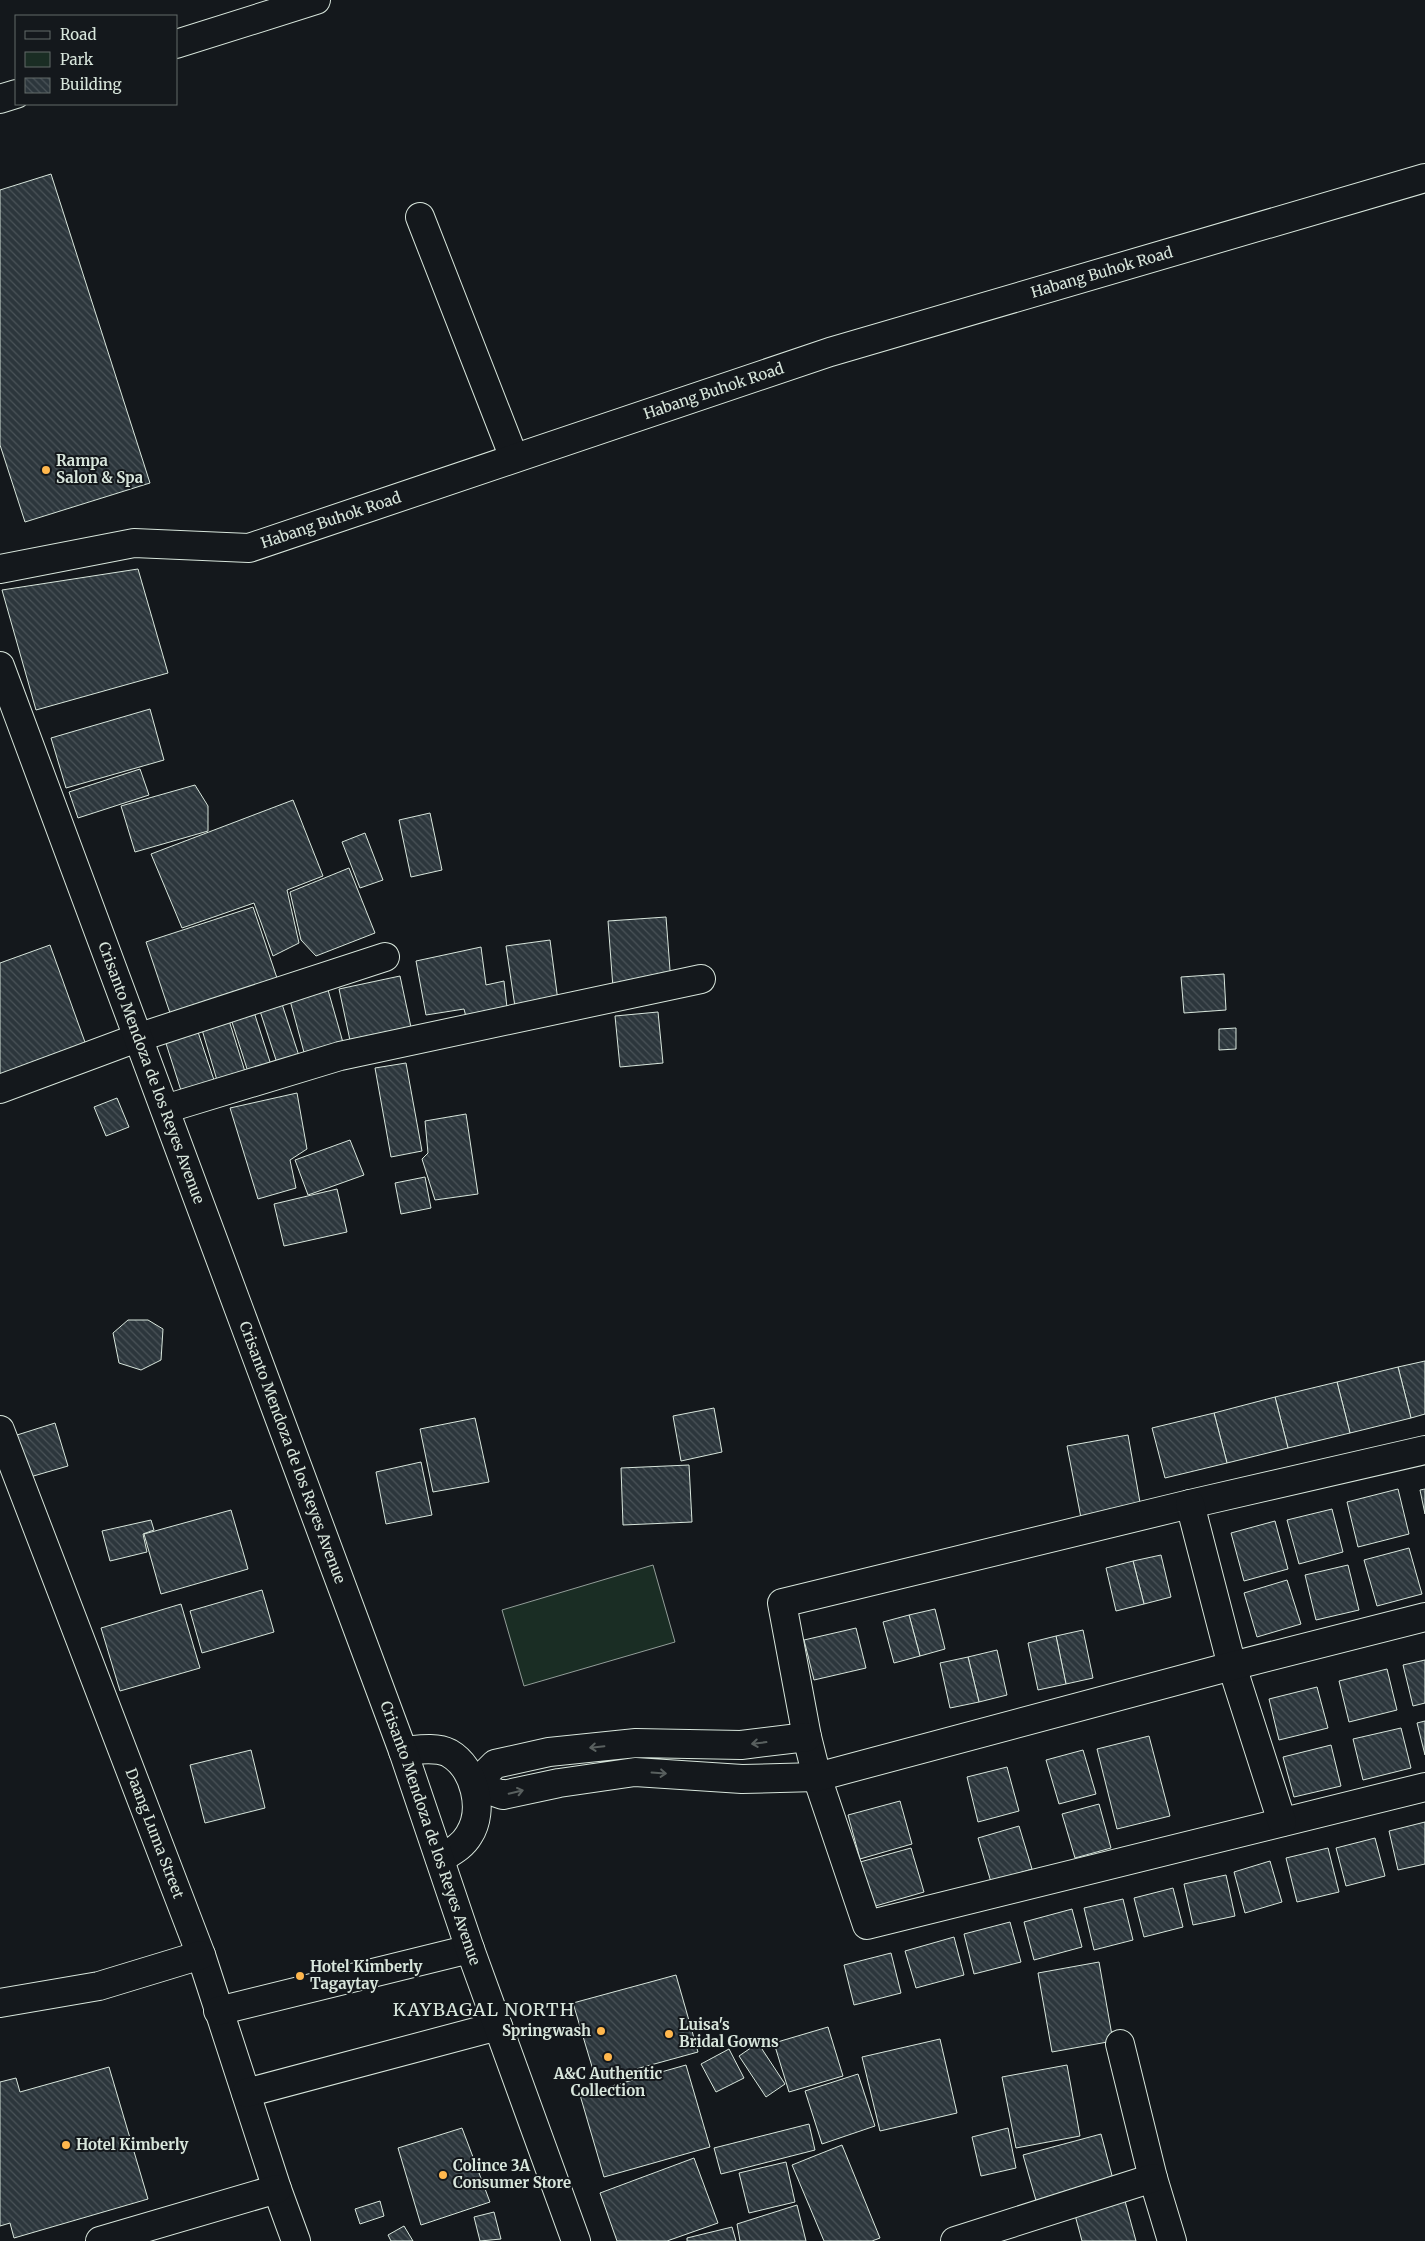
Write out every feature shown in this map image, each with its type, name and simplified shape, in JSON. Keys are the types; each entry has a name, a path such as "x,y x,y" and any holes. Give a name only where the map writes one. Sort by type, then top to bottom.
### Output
{"street":[{"path":"178,43 316,0"},
{"path":"0,99 15,94"},
{"name":"Habang Buhok Road","path":"0,569 134,543 249,548 830,352 1425,178"},
{"path":"420,217 514,458"},
{"name":"Crisanto Mendoza de los Reyes Avenue","path":"0,666 402,1751 470,1949 576,2241"},
{"path":"0,1089 137,1038 385,957"},
{"path":"165,1109 340,1056 701,979"},
{"name":"Daang Luma Street","path":"0,1430 201,1955 276,2189 296,2241"},
{"path":"1425,1450 1190,1504 782,1603 807,1737 817,1777 867,1926 1425,1787"},
{"path":"1190,1504 1232,1666 1282,1822"},
{"path":"474,1785 503,1795 559,1783 635,1772 742,1779 817,1777 1232,1666 1425,1617"},
{"path":"474,1785 494,1764 549,1752 636,1743 741,1745 807,1737"},
{"path":"402,1751 425,1749 447,1752 461,1762 474,1785 477,1813 470,1834 460,1847 440,1859"},
{"path":"218,2011 470,1949"},
{"path":"0,2003 99,1986 201,1955"},
{"path":"246,2093 498,2026"},
{"path":"1120,2044 1153,2178 1172,2241"},
{"path":"955,2241 1153,2178"},
{"path":"100,2241 276,2189"}],"green space":[{"path":"653,1565 675,1642 524,1686 502,1610"}],"building":[{"path":"51,174 150,483 25,522 0,445 0,190"},
{"path":"138,569 168,673 36,710 2,590"},
{"path":"150,709 164,760 66,788 51,738"},
{"path":"140,769 149,795 78,818 69,792"},
{"path":"195,785 208,806 208,831 135,852 121,806"},
{"path":"293,800 323,876 287,890 299,943 273,956 254,903 182,928 151,854"},
{"path":"430,813 442,870 411,877 399,820"},
{"path":"365,833 383,880 360,888 342,842"},
{"path":"349,868 375,933 316,956 301,940 290,892"},
{"path":"253,907 278,981 171,1016 146,942"},
{"path":"666,917 671,983 613,988 608,921"},
{"path":"550,940 558,1001 515,1007 506,946"},
{"path":"50,945 86,1045 0,1076 0,963"},
{"path":"481,947 486,985 504,981 508,1016 468,1025 464,1009 426,1015 416,961"},
{"path":"1224,974 1226,1010 1184,1013 1181,977"},
{"path":"400,976 412,1032 351,1045 339,989"},
{"path":"326,983 344,1046 305,1056 288,993"},
{"path":"281,1001 301,1062 279,1069 259,1008"},
{"path":"254,1012 272,1068 249,1075 231,1019"},
{"path":"658,1012 663,1063 620,1067 615,1016"},
{"path":"227,1014 247,1078 219,1087 200,1023"},
{"path":"195,1023 217,1089 184,1100 163,1034"},
{"path":"1236,1028 1236,1049 1219,1050 1219,1029"},
{"path":"406,1063 422,1151 391,1157 375,1068"},
{"path":"297,1093 307,1149 290,1160 296,1188 258,1199 230,1108"},
{"path":"117,1098 129,1127 106,1136 94,1107"},
{"path":"466,1114 478,1194 435,1200 422,1159 428,1153 425,1121"},
{"path":"350,1140 364,1175 308,1195 295,1160"},
{"path":"425,1177 431,1208 401,1214 395,1183"},
{"path":"337,1189 347,1232 284,1246 274,1204"},
{"path":"128,1320 148,1320 163,1329 161,1360 141,1370 119,1363 113,1333"},
{"path":"1425,1361 1425,1414 1411,1418 1398,1367"},
{"path":"1398,1367 1411,1418 1350,1433 1337,1382"},
{"path":"1337,1382 1350,1433 1288,1448 1275,1397"},
{"path":"1275,1397 1288,1448 1227,1463 1214,1413"},
{"path":"714,1408 722,1452 681,1461 673,1416"},
{"path":"1214,1413 1227,1463 1165,1478 1152,1428"},
{"path":"475,1418 489,1482 433,1492 420,1429"},
{"path":"55,1423 68,1466 30,1477 17,1435"},
{"path":"1128,1435 1141,1508 1081,1518 1067,1446"},
{"path":"421,1462 432,1515 386,1524 376,1472"},
{"path":"689,1465 692,1522 623,1525 621,1468"},
{"path":"1398,1489 1409,1534 1358,1547 1347,1502"},
{"path":"1425,1489 1425,1514 1420,1490"},
{"path":"1332,1509 1343,1552 1299,1564 1287,1520"},
{"path":"231,1510 248,1569 161,1594 144,1534"},
{"path":"151,1520 154,1530 143,1534 147,1552 110,1561 102,1531"},
{"path":"1275,1521 1288,1569 1244,1581 1231,1533"},
{"path":"1409,1548 1422,1594 1377,1606 1364,1560"},
{"path":"1161,1555 1171,1597 1144,1604 1133,1561"},
{"path":"1133,1561 1144,1604 1116,1611 1106,1568"},
{"path":"1348,1565 1359,1610 1316,1620 1305,1575"},
{"path":"1287,1580 1301,1624 1257,1637 1244,1593"},
{"path":"262,1590 274,1632 202,1653 190,1611"},
{"path":"181,1604 200,1668 120,1691 101,1628"},
{"path":"935,1609 945,1649 920,1656 909,1615"},
{"path":"909,1615 920,1656 894,1663 883,1622"},
{"path":"856,1628 866,1668 814,1680 804,1640"},
{"path":"1083,1630 1093,1678 1066,1684 1056,1636"},
{"path":"1056,1636 1066,1684 1038,1690 1028,1643"},
{"path":"997,1650 1007,1695 979,1702 968,1657"},
{"path":"968,1657 979,1702 950,1708 940,1663"},
{"path":"1425,1660 1425,1703 1413,1706 1403,1665"},
{"path":"1387,1669 1397,1710 1349,1722 1339,1681"},
{"path":"1317,1687 1328,1728 1279,1740 1269,1699"},
{"path":"1425,1721 1425,1755 1417,1723"},
{"path":"1401,1728 1411,1768 1363,1780 1353,1739"},
{"path":"1149,1736 1170,1816 1117,1829 1097,1749"},
{"path":"1331,1745 1341,1786 1294,1797 1283,1757"},
{"path":"251,1750 265,1808 205,1823 190,1765"},
{"path":"1083,1750 1096,1794 1059,1804 1046,1760"},
{"path":"1007,1767 1019,1811 978,1822 967,1777"},
{"path":"900,1801 912,1844 860,1859 848,1815"},
{"path":"1099,1804 1111,1848 1075,1858 1062,1814"},
{"path":"1425,1822 1425,1864 1398,1870 1389,1831"},
{"path":"1019,1826 1032,1869 991,1882 978,1838"},
{"path":"1375,1838 1385,1876 1346,1886 1336,1848"},
{"path":"911,1848 924,1892 872,1907 860,1862"},
{"path":"1328,1848 1339,1892 1297,1902 1286,1858"},
{"path":"1270,1861 1282,1902 1245,1913 1234,1872"},
{"path":"1226,1875 1235,1916 1193,1925 1184,1884"},
{"path":"1173,1888 1183,1927 1144,1937 1134,1898"},
{"path":"1123,1899 1133,1940 1094,1950 1084,1908"},
{"path":"1072,1909 1082,1947 1034,1960 1024,1922"},
{"path":"1010,1922 1021,1962 974,1974 964,1934"},
{"path":"954,1937 964,1975 916,1988 905,1951"},
{"path":"891,1953 901,1993 854,2005 844,1965"},
{"path":"1099,1962 1113,2041 1052,2052 1038,1973"},
{"path":"676,1975 698,2052 596,2080 573,2003"},
{"path":"828,2027 843,2076 789,2092 774,2043"},
{"path":"940,2039 957,2113 880,2131 862,2057"},
{"path":"758,2043 785,2084 766,2097 739,2056"},
{"path":"729,2049 744,2078 716,2092 701,2064"},
{"path":"686,2065 710,2147 604,2177 580,2095"},
{"path":"1067,2065 1080,2136 1016,2148 1002,2077"},
{"name":"Hotel Kimberly","path":"109,2067 148,2199 14,2238 10,2223 0,2226 0,2082 16,2078 20,2092"},
{"path":"858,2074 875,2126 822,2144 805,2091"},
{"path":"809,2124 815,2150 721,2174 714,2148"},
{"name":"Colince 3A Consumer Store","path":"462,2128 490,2202 421,2225 398,2148"},
{"path":"1008,2128 1016,2168 981,2176 972,2137"},
{"path":"1101,2134 1118,2198 1041,2218 1023,2155"},
{"path":"842,2145 880,2238 872,2241 824,2241 792,2165"},
{"path":"694,2158 718,2223 667,2241 617,2241 600,2193"},
{"path":"786,2162 795,2202 749,2213 739,2173"},
{"path":"380,2201 384,2216 360,2224 355,2209"},
{"path":"1125,2201 1136,2241 1082,2241 1075,2215"},
{"path":"797,2205 806,2241 740,2241 737,2224"},
{"path":"494,2212 501,2239 480,2241 474,2217"},
{"path":"404,2226 413,2241 391,2241 388,2235"},
{"path":"732,2227 736,2241 687,2241 687,2238"}],"place":[{"name":"Rampa Salon & Spa","path":"46,470"},
{"name":"Hotel Kimberly Tagaytay","path":"300,1976"},
{"name":"Springwash","path":"601,2031"},
{"name":"Luisa's Bridal Gowns","path":"669,2034"},
{"name":"A&C Authentic Collection","path":"608,2057"},
{"name":"Hotel Kimberly","path":"66,2145"},
{"name":"Colince 3A Consumer Store","path":"443,2175"}],"district":[{"name":"KAYBAGAL NORTH","path":"484,2010"}]}
